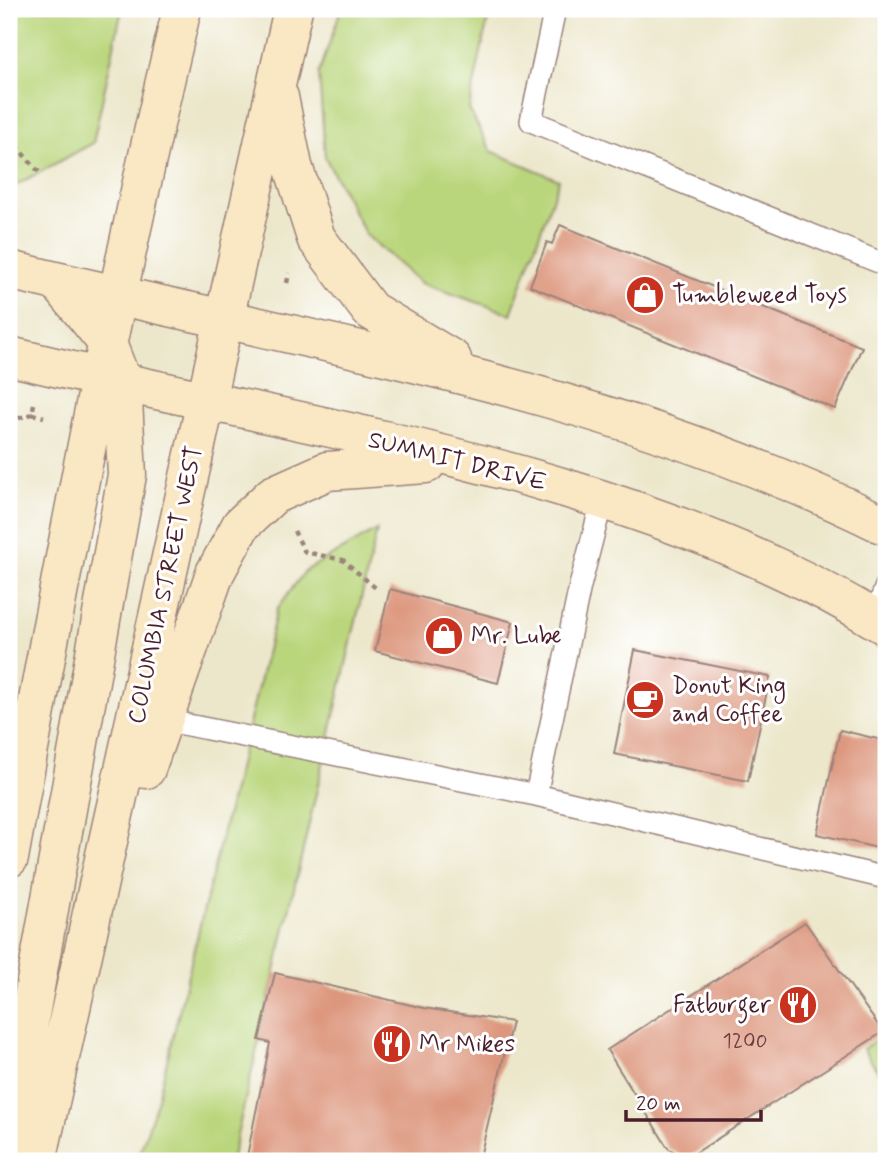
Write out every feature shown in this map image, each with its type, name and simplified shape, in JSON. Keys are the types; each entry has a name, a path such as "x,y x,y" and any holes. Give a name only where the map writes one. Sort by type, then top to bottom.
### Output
{"main road":[{"path":"9,858 109,367 116,295 182,9"},
{"name":"COLUMBIA STREET WEST","path":"37,1161 293,9"},
{"path":"276,83 293,166 316,238 370,310 483,379"},
{"path":"9,270 223,317 483,379 628,420 727,455 818,492 886,526"},
{"path":"24,1161 20,1071 127,475 109,367 58,282"},
{"name":"SUMMIT DRIVE","path":"9,356 109,367 206,401 466,461 603,501 698,534 788,574 882,610"},
{"path":"92,919 215,573 241,525 273,495 327,471 466,461"}],"lane":[{"path":"555,9 531,121 886,265"},
{"path":"536,794 580,586 603,501"},
{"path":"163,720 536,794 886,878"}],"path":[{"path":"9,138 40,173"},
{"path":"9,421 32,414"},
{"path":"288,522 305,552 343,560 378,590"}],"green space":[{"path":"9,9 122,9 93,143 9,189"},
{"path":"341,9 490,9 469,109 491,151 559,180 511,314 421,283 366,235 325,157 319,74"},
{"path":"377,530 231,1161 137,1161 157,1102 277,609 305,571"},
{"path":"886,1033 886,1084 863,1049"}],"building":[{"path":"560,225 862,347 835,409 530,286 547,242 552,244"},
{"name":"Mr. Lube","path":"390,589 513,622 498,683 375,651"},
{"path":"635,650 770,677 748,781 614,754"},
{"path":"840,730 886,741 886,850 817,834"},
{"path":"805,922 883,1032 686,1159 668,1148 607,1050"},
{"path":"275,973 424,1008 512,1022 479,1161 246,1161 270,1043 259,1040"}],"place":[{"name":"Tumbleweed Toys","path":"645,295"},
{"name":"Mr. Lube","path":"444,636"},
{"name":"Donut King and Coffee","path":"645,700"},
{"name":"Fatburger","path":"798,1005"},
{"name":"Mr Mikes","path":"392,1044"}]}
